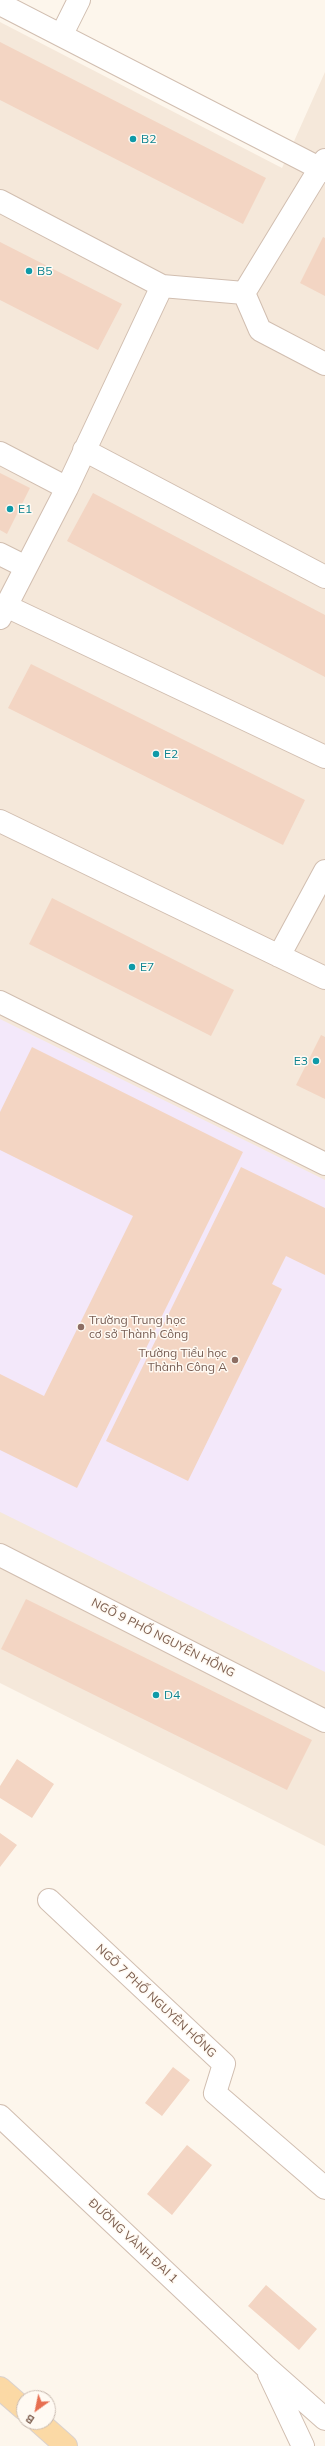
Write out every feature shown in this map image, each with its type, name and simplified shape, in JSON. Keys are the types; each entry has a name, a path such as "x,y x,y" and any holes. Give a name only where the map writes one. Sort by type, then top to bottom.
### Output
{"main road":[{"path":"0,2388 16,2402"},
{"path":"48,2430 66,2446"}],"street":[{"path":"62,34 79,0"},
{"path":"0,4 324,166 244,293"},
{"path":"0,201 162,286 244,293"},
{"path":"162,286 67,488 3,612 325,757"},
{"path":"244,293 260,330 325,364"},
{"path":"84,450 325,577"},
{"path":"0,453 67,488"},
{"path":"0,554 26,567"},
{"path":"0,820 325,978"},
{"path":"279,956 325,871"},
{"path":"0,1002 325,1164"},
{"name":"NGÕ 9 PHỐ NGUYÊN HỒNG","path":"0,1555 325,1721"},
{"name":"NGÕ 7 PHỐ NGUYÊN HỒNG","path":"49,1900 224,2064 216,2093 325,2188"},
{"name":"ĐƯỜNG VÀNH ĐAI 1","path":"0,2116 265,2366 325,2419"},
{"path":"265,2366 302,2446"}],"shaded area":[{"path":"0,22 282,168 325,72 325,1846 0,1683"},
{"path":"0,1019 325,1180 325,1672 0,1512"}],"building":[{"name":"B2","path":"0,42 266,178 243,224 0,100"},
{"path":"323,237 325,238 325,296 300,283"},
{"name":"B5","path":"0,242 122,304 98,350 0,300"},
{"name":"E1","path":"0,473 30,488 7,534 0,530"},
{"path":"93,493 325,615 325,677 67,541"},
{"name":"E2","path":"31,664 305,800 283,845 8,708"},
{"name":"E7","path":"52,898 234,990 211,1036 29,944"},
{"name":"E3","path":"321,1035 325,1037 325,1099 296,1085"},
{"name":"Trường Trung học cơ sở Thành Công","path":"32,1047 243,1152 77,1488 0,1450 0,1374 44,1396 133,1216 0,1150 0,1112"},
{"path":"241,1167 325,1208 325,1275 286,1256 272,1284 282,1289 188,1481 106,1441"},
{"name":"D4","path":"26,1599 312,1740 287,1790 1,1649"},
{"path":"17,1759 54,1784 32,1818 0,1798 0,1786"},
{"path":"0,1833 17,1845 0,1867"},
{"path":"173,2067 190,2080 162,2116 145,2103"},
{"path":"187,2145 212,2165 172,2215 147,2194"},
{"path":"266,2285 317,2329 299,2350 248,2306"}],"place":[{"name":"B2","path":"133,139"},
{"name":"B5","path":"29,271"},
{"name":"E1","path":"10,509"},
{"name":"E2","path":"156,754"},
{"name":"E7","path":"132,967"},
{"name":"E3","path":"316,1061"},
{"name":"Trường Trung học cơ sở Thành Công","path":"81,1327"},
{"name":"Trường Tiểu học Thành Công A","path":"235,1360"},
{"name":"D4","path":"156,1695"}]}
